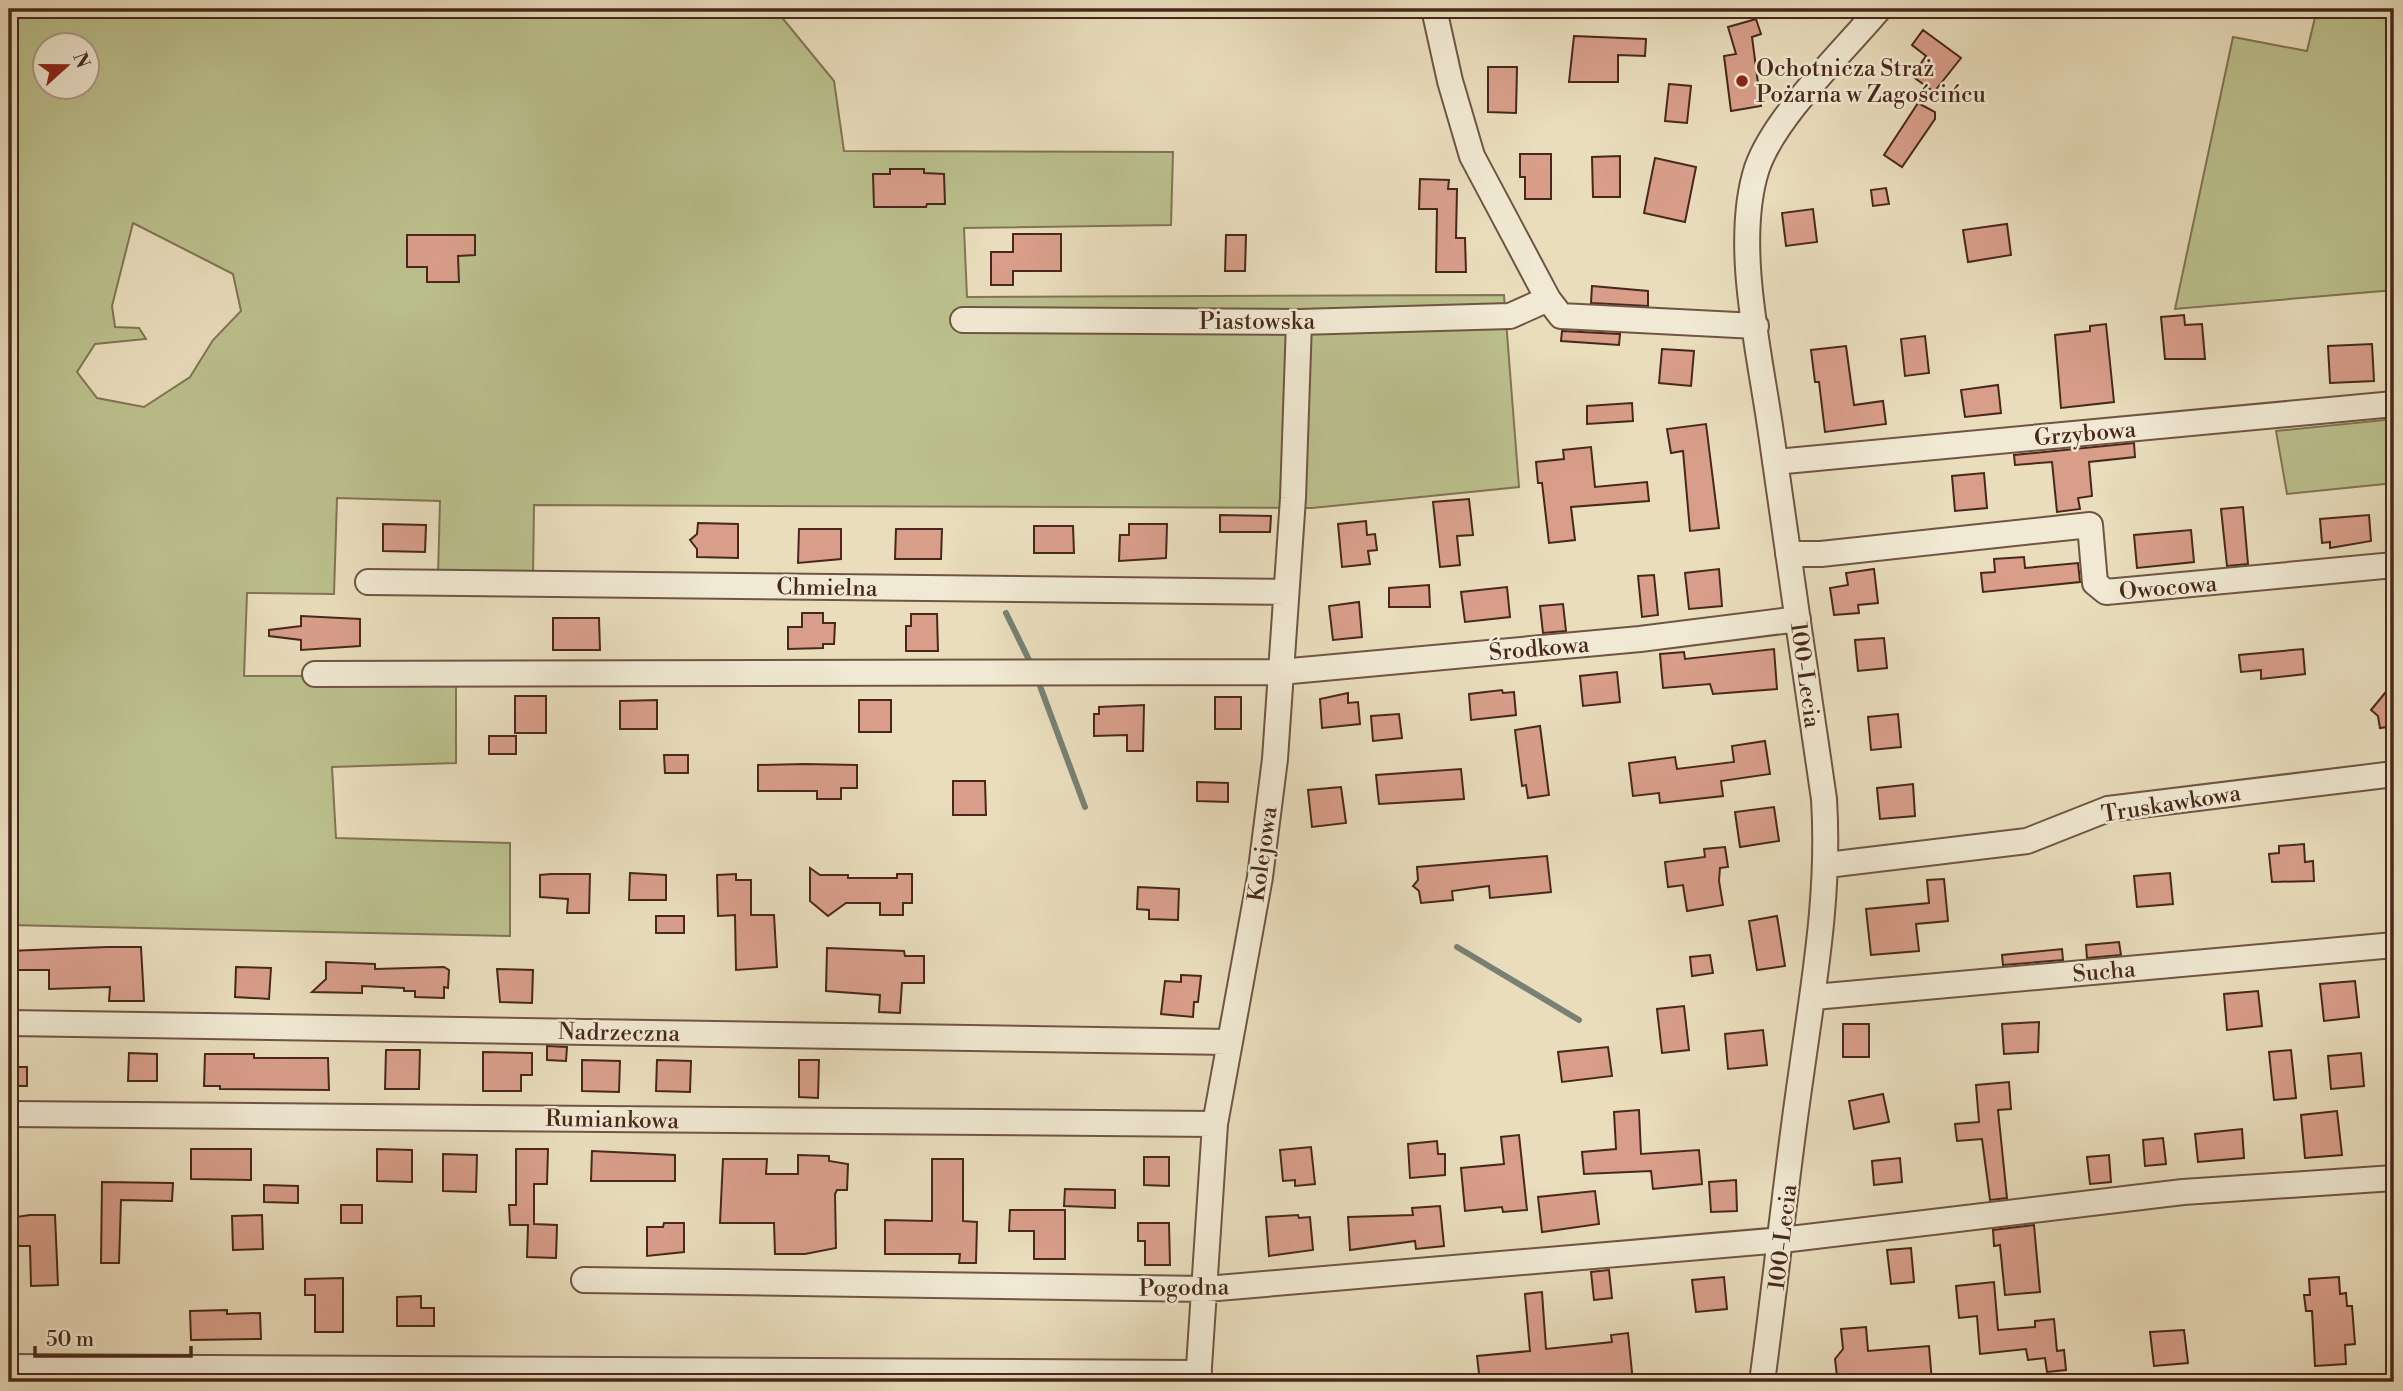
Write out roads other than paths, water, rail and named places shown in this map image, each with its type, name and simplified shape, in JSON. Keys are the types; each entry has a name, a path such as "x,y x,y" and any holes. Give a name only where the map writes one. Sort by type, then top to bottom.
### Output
{"street":[{"path":"1434,9 1450,81 1472,156 1548,299 1561,316 1756,326"},
{"name":"100-Lecia","path":"1762,1382 1801,1076 1814,997 1827,865 1824,799 1756,326 1746,236 1749,205 1758,165 1777,130 1879,9"},
{"name":"Piastowska","path":"963,320 1298,322 1510,316 1548,299"},
{"name":"Kolejowa","path":"1198,1378 1215,1124 1260,877 1275,759 1293,498 1298,322"},
{"name":"Grzybowa","path":"1775,462 2394,404"},
{"name":"Owocowa","path":"1788,554 1821,554 2090,525 2095,583 2106,592 2394,565"},
{"name":"Chmielna","path":"368,582 1286,593"},
{"name":"Środkowa","path":"315,674 1280,672 1640,639 1798,619"},
{"name":"Truskawkowa","path":"1827,865 2027,841 2108,809 2394,774"},
{"name":"Sucha","path":"1814,997 2394,945"},
{"name":"Nadrzeczna","path":"9,1023 1230,1042"},
{"name":"Rumiankowa","path":"9,1114 1215,1124"},
{"name":"Pogodna","path":"584,1280 1206,1289 1782,1240 2183,1192 2394,1178"},
{"path":"9,1367 36,1374 1198,1378"}],"waterway":[{"path":"1006,613 1033,668"},
{"path":"1037,678 1085,807"},
{"path":"1457,947 1579,1020"}],"place":[{"name":"Ochotnicza Straż Pożarna w Zagościńcu","path":"1742,81"}]}
